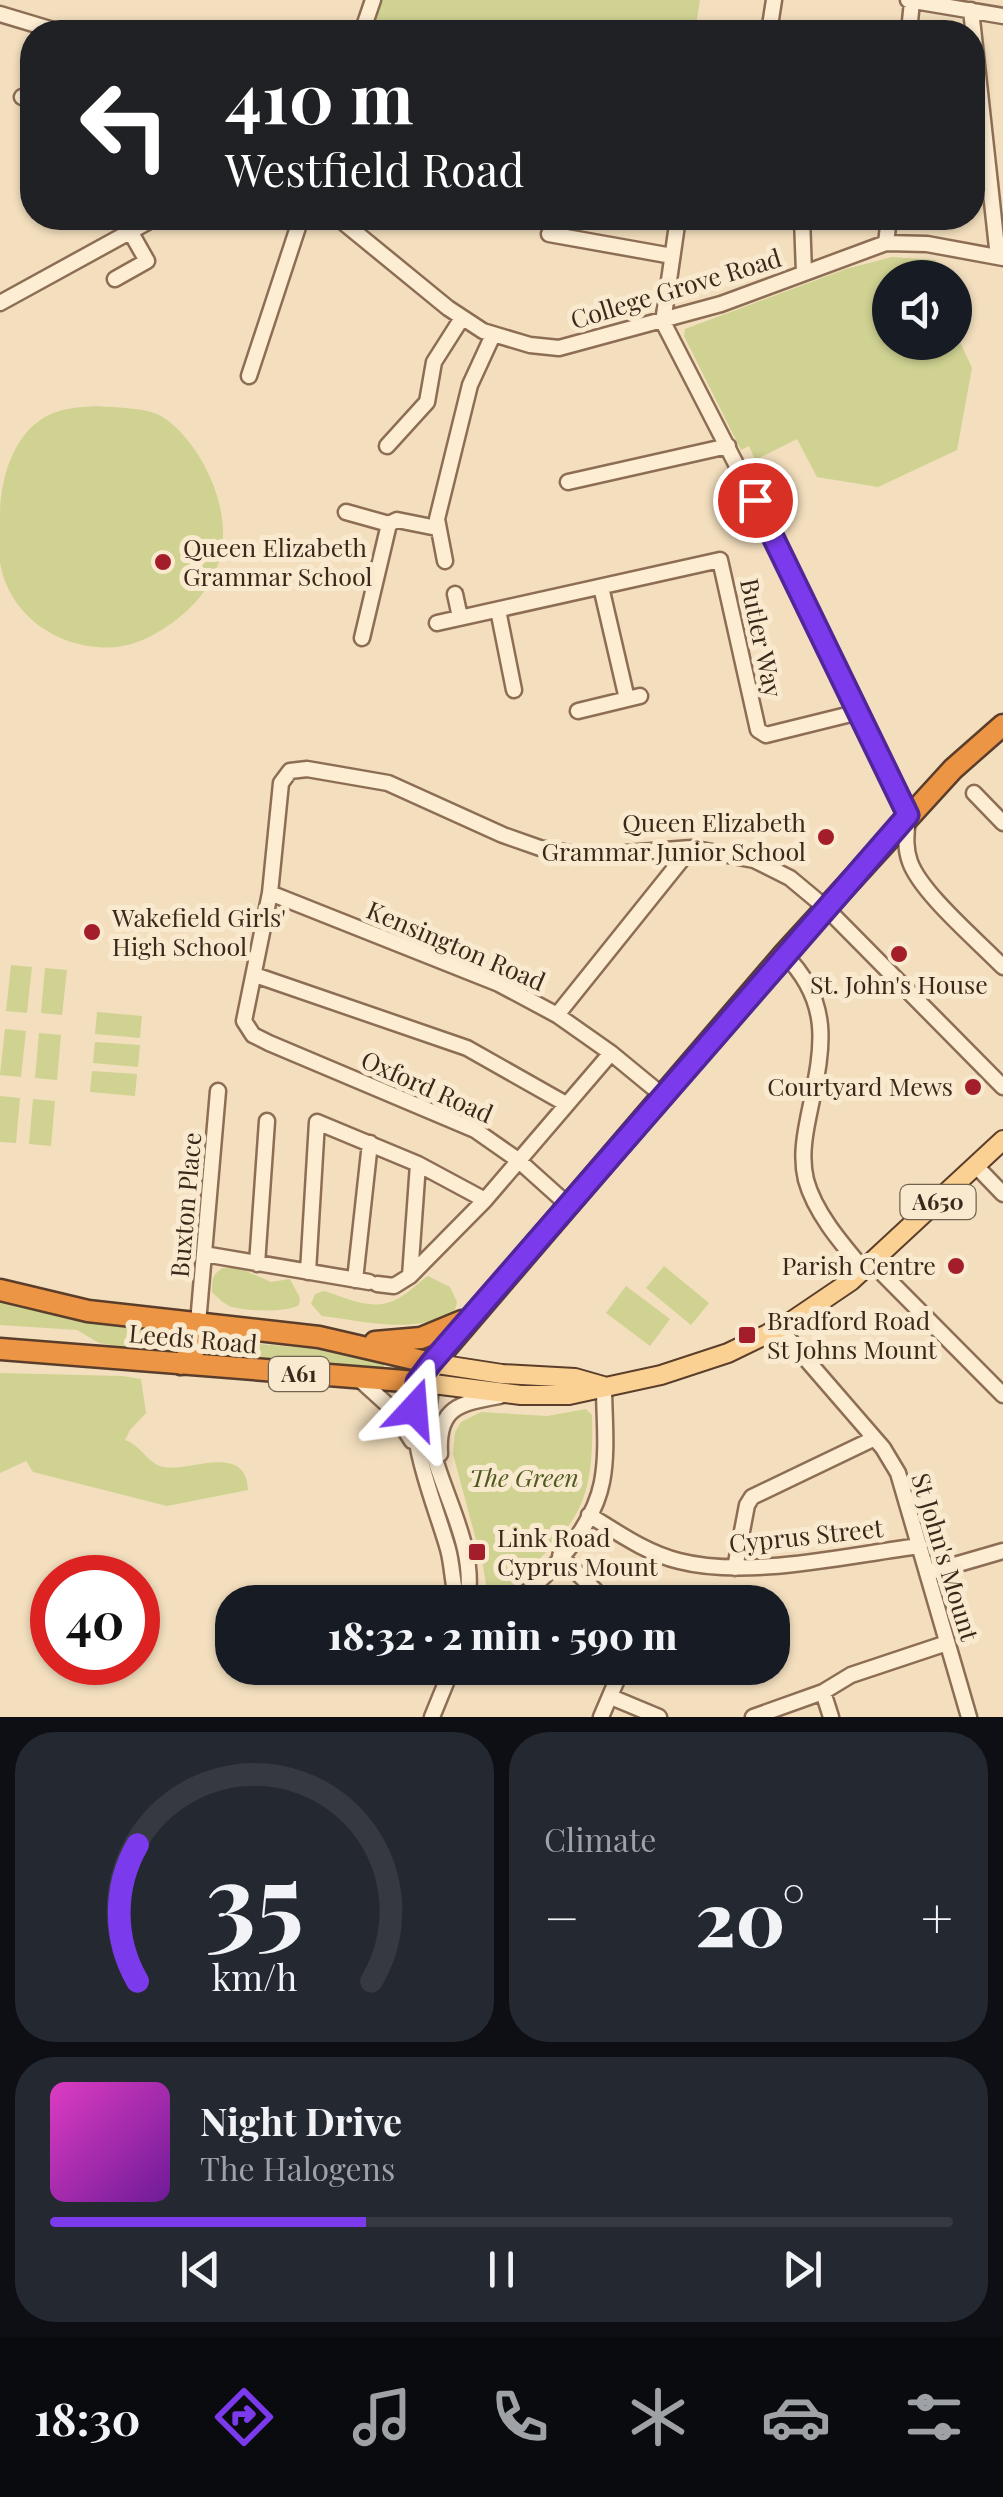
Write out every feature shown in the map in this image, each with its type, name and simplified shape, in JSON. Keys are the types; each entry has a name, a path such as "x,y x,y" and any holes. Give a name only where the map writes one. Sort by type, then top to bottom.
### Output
{"highway":[{"path":"427,1376 472,1316 784,954 908,815 952,769 1003,725"},
{"name":"Leeds Road","path":"0,1290 77,1310 348,1343 427,1376"},
{"path":"348,1343 421,1338 472,1316"},
{"path":"181,1364 194,1350 198,1322"},
{"name":"Leeds Road","path":"0,1349 357,1377 427,1376"}],"main road":[{"name":"A650","path":"427,1376 511,1394 569,1394 697,1365 780,1329 868,1266 1003,1140"},
{"name":"A650","path":"427,1376 502,1374 575,1378 604,1386"}],"street":[{"path":"910,0 1003,16"},
{"path":"971,10 972,20"},
{"path":"985,129 1000,257"},
{"path":"249,376 297,230"},
{"name":"College Grove Road","path":"353,230 462,318 493,335 559,348 662,322 886,242 927,244 1000,257"},
{"path":"676,230 662,322 728,446 908,815 908,858 916,877 1003,967"},
{"path":"802,230 804,273"},
{"path":"886,242 888,230"},
{"path":"0,303 130,231 148,262 115,280"},
{"path":"549,234 672,256"},
{"path":"387,446 427,402 434,362 462,318"},
{"path":"445,562 438,528 470,385 493,335"},
{"path":"568,482 728,446"},
{"path":"346,512 389,524 396,520 438,528"},
{"path":"362,638 389,524"},
{"name":"Butler Way","path":"437,623 720,560 758,730 766,734 860,712"},
{"path":"578,711 633,698 601,588"},
{"path":"455,594 460,617"},
{"path":"498,610 514,690"},
{"path":"566,1104 467,1048 255,976 270,894 282,783 290,771 307,769 388,784 540,848 576,854 614,854 690,848 754,860 790,878 826,908 1003,1087"},
{"path":"974,793 1003,823"},
{"path":"556,1015 690,848"},
{"name":"Kensington Road","path":"270,894 499,984 556,1015 612,1053 662,1095"},
{"path":"784,954 812,988 821,1026 817,1075 802,1156 806,1181 830,1226 1003,1395"},
{"name":"Oxford Road","path":"255,976 244,1022 253,1035 475,1130 518,1160 567,1204"},
{"path":"204,1254 394,1286 410,1276 484,1200 612,1053"},
{"name":"Buxton Place","path":"198,1322 218,1091"},
{"path":"256,1264 267,1121"},
{"path":"308,1272 318,1122 418,1164 484,1200"},
{"path":"367,1282 370,1144"},
{"path":"410,1276 418,1164"},
{"path":"976,1166 1003,1194"},
{"name":"St John's Mount","path":"780,1329 898,1473 969,1717"},
{"path":"427,1376 414,1422 455,1585"},
{"path":"427,1376 428,1427 466,1556 467,1585"},
{"path":"357,1377 395,1413 418,1450"},
{"path":"532,1585 560,1556 589,1515 602,1484 604,1386"},
{"path":"442,1475 440,1437 448,1415 472,1401 511,1394"},
{"path":"735,1568 752,1497 874,1439"},
{"name":"Cyprus Street","path":"589,1515 675,1561 735,1568 920,1546"},
{"path":"927,1573 1003,1552"},
{"path":"560,1556 590,1585"},
{"path":"752,1717 823,1692 851,1675 947,1643"},
{"path":"432,1717 445,1685"},
{"path":"601,1717 615,1685"},
{"path":"823,1692 831,1717"},
{"path":"610,1697 660,1717"}],"green space":[{"path":"373,0 700,0 697,20 366,20"},
{"path":"892,257 936,260 880,260"},
{"path":"872,262 872,360 968,360 972,368 957,450 878,487 817,477 797,439 755,460 749,446 741,450 684,336 685,329"},
{"path":"97,406 157,414 177,429 199,456 214,486 223,529 216,570 191,607 153,635 117,647 77,644 42,627 14,600 0,562 2,488 16,447 45,417"},
{"path":"11,965 32,967 27,1013 6,1011"},
{"path":"45,968 67,970 62,1015 41,1013"},
{"path":"97,1012 142,1016 140,1038 95,1034"},
{"path":"5,1029 26,1031 21,1077 0,1075"},
{"path":"39,1033 61,1035 57,1080 35,1078"},
{"path":"95,1042 140,1045 138,1067 93,1063"},
{"path":"92,1071 137,1074 135,1096 90,1092"},
{"path":"0,1096 20,1098 16,1143 0,1142"},
{"path":"33,1099 55,1101 51,1146 29,1144"},
{"path":"664,1266 709,1303 691,1325 646,1288"},
{"path":"223,1268 239,1268 271,1282 290,1279 300,1298 299,1305 267,1310 229,1306 212,1292 213,1278"},
{"path":"428,1276 450,1287 457,1302 455,1310 424,1323 390,1325 322,1316 311,1304 315,1294 324,1291 363,1303 382,1304 402,1296"},
{"path":"626,1286 670,1319 650,1346 606,1313"},
{"path":"0,1300 100,1323 178,1330 186,1344 182,1352 174,1355 99,1343 77,1330 0,1325"},
{"path":"206,1339 315,1349 384,1361 384,1370 197,1359"},
{"path":"0,1373 141,1379 146,1413 125,1440 163,1467 214,1462 237,1467 245,1475 248,1490 167,1506 33,1472 26,1461 0,1473"},
{"name":"The Green","path":"586,1409 592,1415 592,1449 584,1497 563,1533 514,1585 486,1585 453,1454 455,1432 461,1422 481,1412 547,1416"}],"place":[{"name":"Queen Elizabeth Grammar School","path":"163,562"},
{"name":"Queen Elizabeth Grammar Junior School","path":"826,837"},
{"name":"Wakefield Girls' High School","path":"92,932"},
{"name":"St. John's House","path":"899,954"},
{"name":"Courtyard Mews","path":"973,1087"},
{"name":"Parish Centre","path":"956,1266"},
{"name":"Bradford Road St Johns Mount","path":"747,1335"},
{"name":"Link Road Cyprus Mount","path":"477,1552"}],"route":[{"path":"414,1409 417,1382 431,1363 908,815 755,500"}]}
